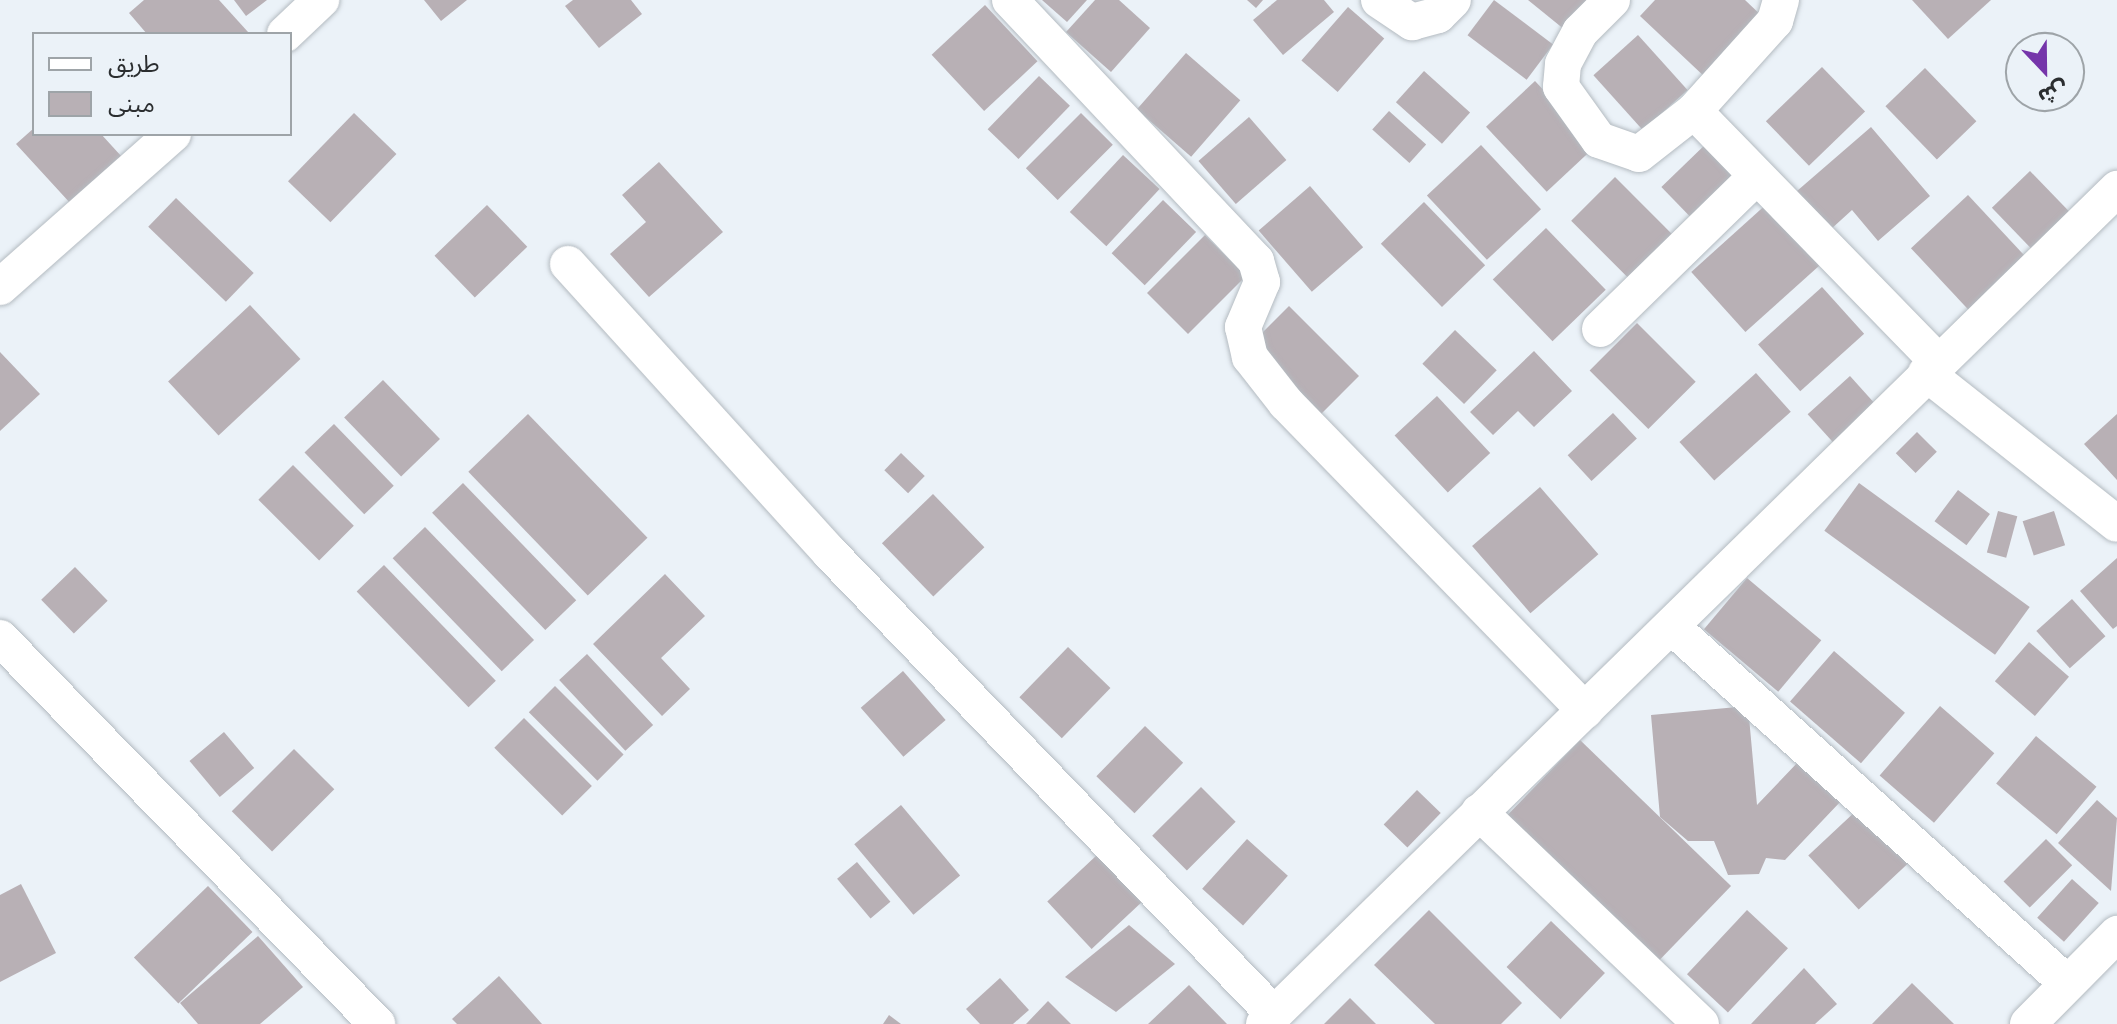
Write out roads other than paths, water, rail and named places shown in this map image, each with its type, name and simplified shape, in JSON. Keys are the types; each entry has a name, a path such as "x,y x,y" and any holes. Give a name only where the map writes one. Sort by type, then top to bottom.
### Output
{"street":[{"path":"287,32 321,0"},
{"path":"1010,0 1256,261 1262,282 1243,327 1250,357 1286,403 1585,710"},
{"path":"1379,0 1412,22 1438,15 1453,0"},
{"path":"1612,0 1580,32 1563,64 1561,87 1592,129 1623,153 1639,154 1694,111 1775,21 1781,0"},
{"path":"1694,111 1932,368 2117,524"},
{"path":"0,287 171,136"},
{"path":"1600,329 1756,177"},
{"path":"568,264 830,553 1269,1019 2117,189"},
{"path":"1671,626 2067,983"},
{"path":"0,638 377,1024"},
{"path":"1479,812 1701,1024"},
{"path":"2028,1024 2117,934"}]}
